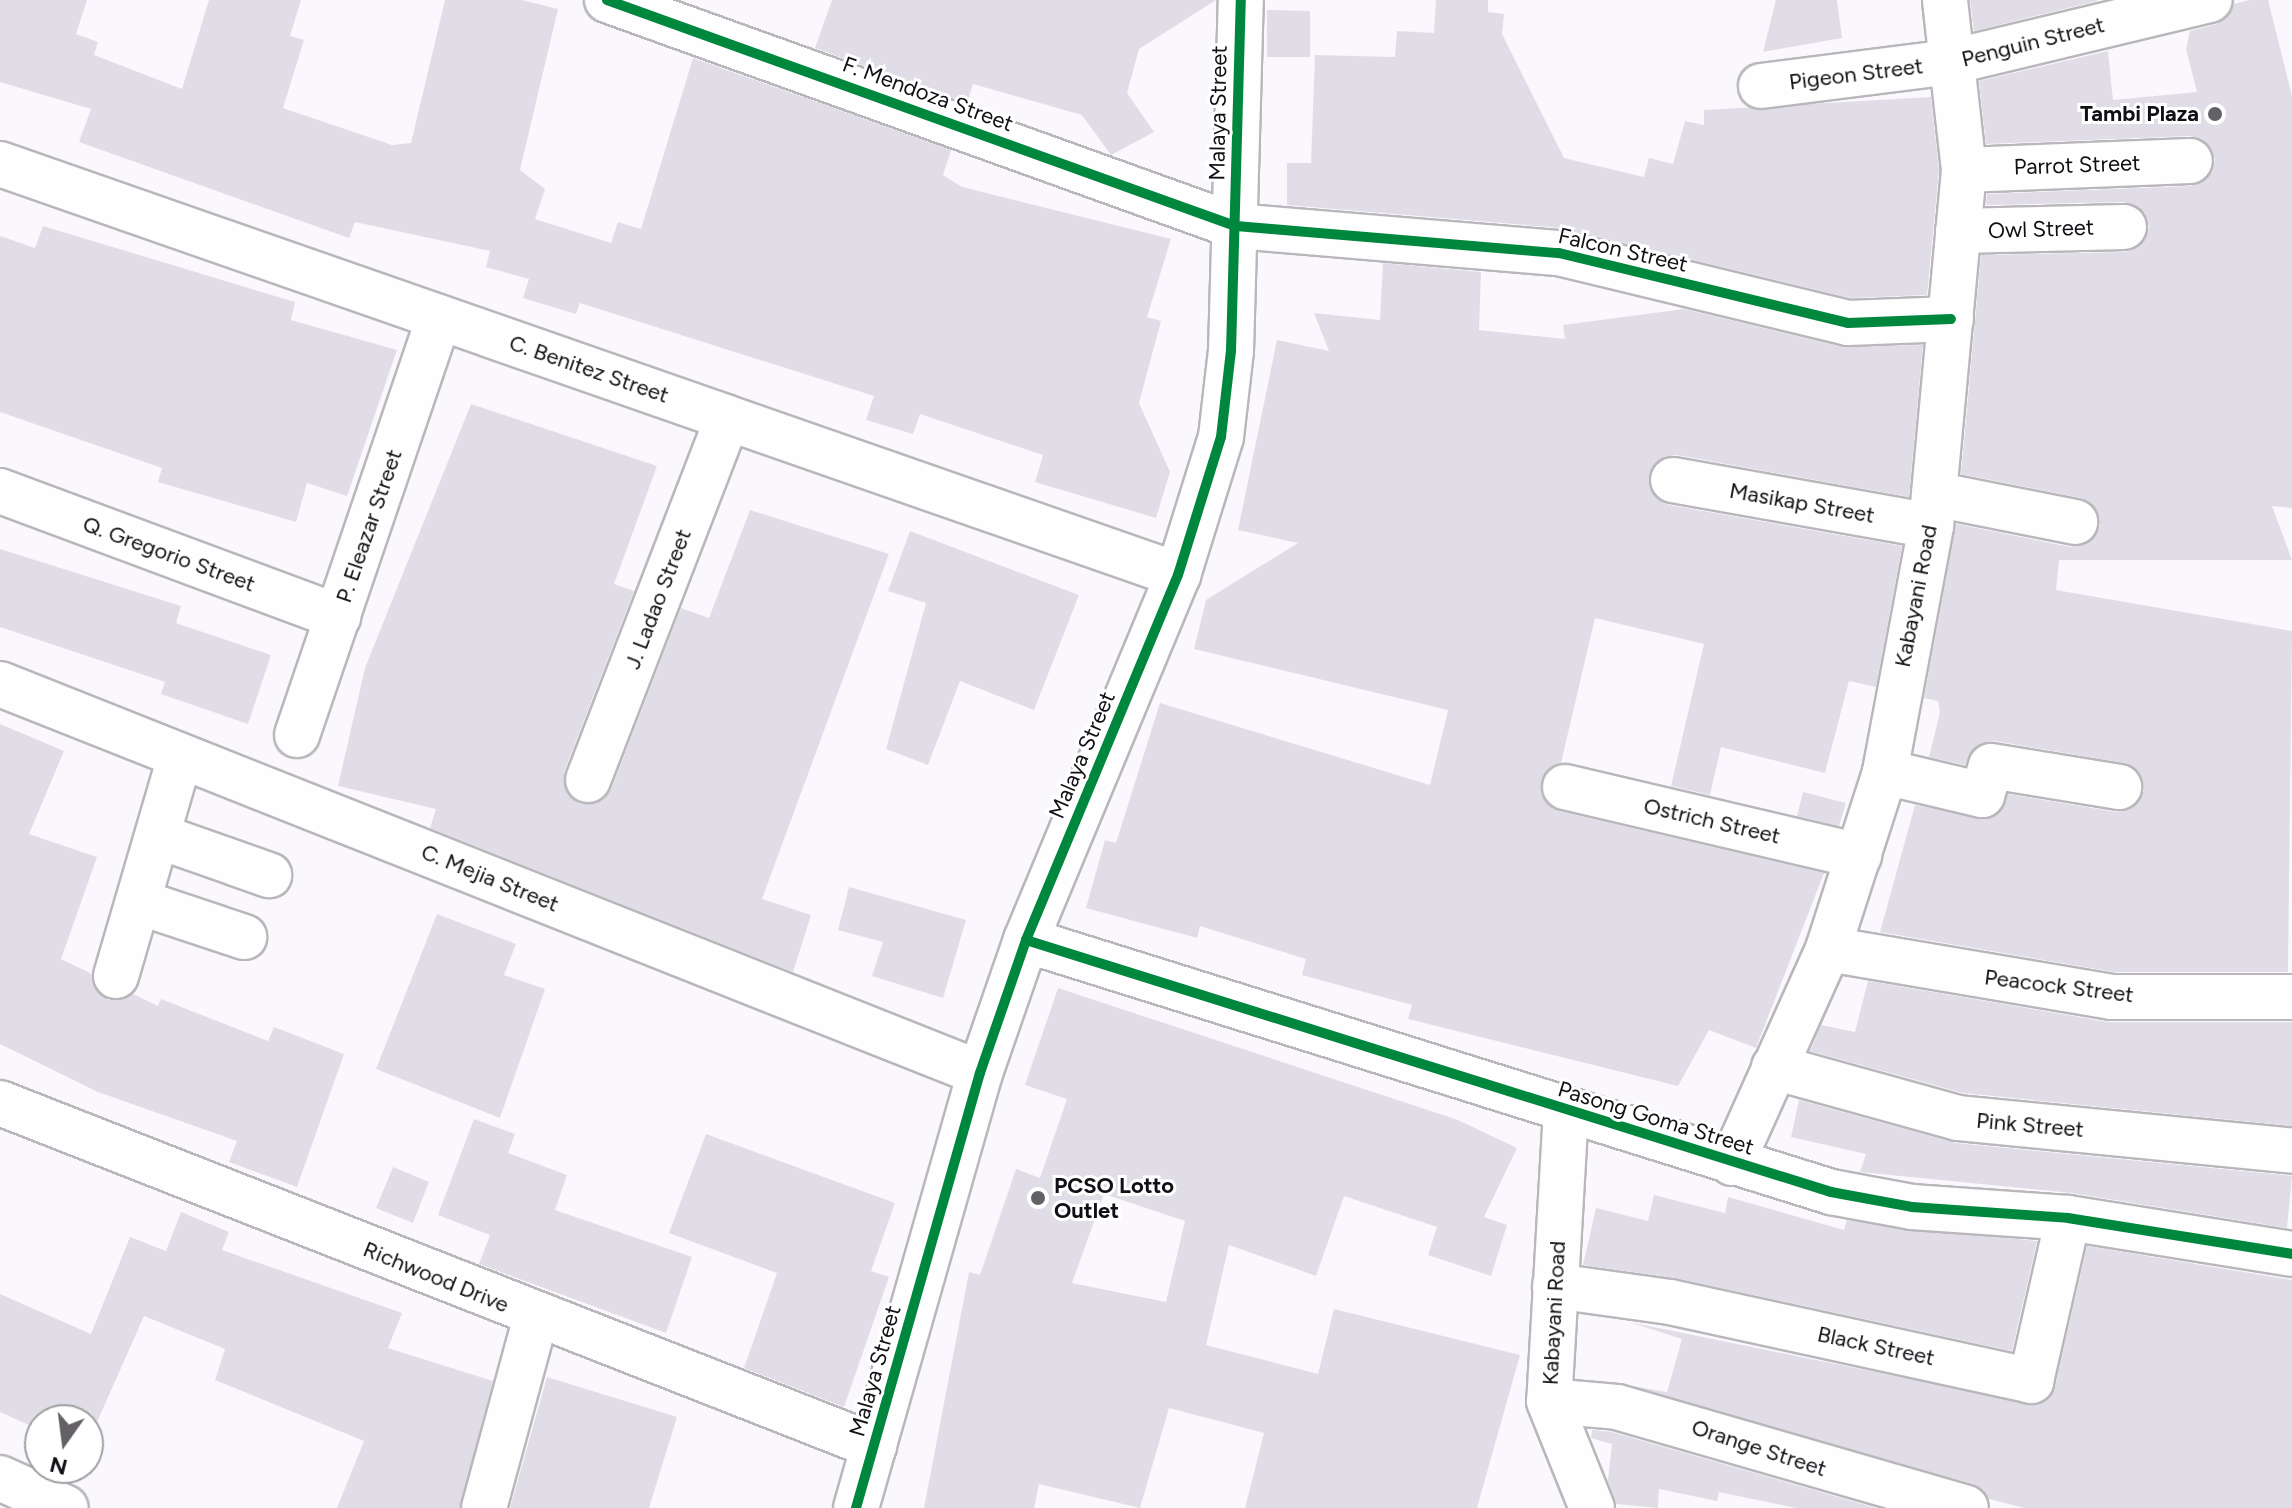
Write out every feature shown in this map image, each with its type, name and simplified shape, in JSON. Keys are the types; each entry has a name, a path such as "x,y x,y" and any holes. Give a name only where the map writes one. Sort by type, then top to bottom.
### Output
{"street":[{"name":"F. Mendoza Street","path":"607,0 1235,226"},
{"name":"Malaya Street","path":"856,1508 980,1073 1026,940 1178,575 1221,437 1235,226 1241,0"},
{"name":"Kabayani Road","path":"1732,1163 1828,949 1885,772 1932,510 1964,170 1945,0"},
{"name":"Penguin Street","path":"1951,62 2210,0"},
{"name":"Pigeon Street","path":"1761,86 1951,62"},
{"name":"Parrot Street","path":"1964,170 2190,161"},
{"name":"C. Benitez Street","path":"0,164 1178,575"},
{"name":"Falcon Street","path":"1235,226 1559,253 1848,323 1951,319"},
{"name":"Owl Street","path":"1958,231 2124,227"},
{"name":"P. Eleazar Street","path":"297,735 439,317"},
{"name":"J. Ladao Street","path":"588,780 728,418"},
{"name":"Masikap Street","path":"1673,480 1932,510 2075,522"},
{"name":"Q. Gregorio Street","path":"0,491 338,617"},
{"name":"C. Mejia Street","path":"0,684 980,1073"},
{"path":"116,976 180,757"},
{"path":"1885,772 1982,795 1991,766 2119,787"},
{"name":"Ostrich Street","path":"1565,787 1859,856"},
{"path":"158,836 269,875"},
{"path":"139,902 244,937"},
{"name":"Pasong Goma Street","path":"1026,940 1732,1163 1912,1207 2068,1218 2292,1254"},
{"name":"Peacock Street","path":"1828,949 2112,997 2292,997"},
{"name":"Pink Street","path":"1774,1067 1958,1118 2292,1151"},
{"name":"Kabayani Road","path":"1566,1110 1549,1401 1592,1508"},
{"name":"Richwood Drive","path":"9,1116 874,1446"},
{"name":"Black Street","path":"1555,1286 1670,1302 2031,1381 2068,1218"},
{"path":"484,1508 536,1317"},
{"name":"Orange Street","path":"1549,1401 1617,1407 1966,1508"},
{"path":"0,1478 66,1508"}],"building":[{"path":"0,0 87,0 76,34 98,42 94,55 182,89 209,0 301,0 290,36 304,40 283,108 392,145 411,143 445,0 522,0 558,9 520,170 545,189 535,219 611,243 618,222 641,229 693,58 951,150 943,175 962,187 1171,239 1147,317 1161,321 1139,403 1170,472 1156,518 1035,482 1043,455 920,414 913,434 866,420 874,396 580,303 576,314 523,298 529,279 486,267 490,251 355,222 349,238 79,142 91,109 0,82"},
{"path":"832,0 1216,0 1139,49 1127,93 1154,132 1111,155 1082,115 973,84 967,103 815,48"},
{"path":"1436,0 1488,0 1488,12 1504,14 1502,34 1564,158 1644,177 1649,158 1673,164 1685,121 1704,125 1704,110 1931,97 1939,170 1927,295 1850,298 1561,228 1287,205 1287,163 1311,163 1315,55 1395,57 1397,31 1434,33"},
{"path":"1776,0 1837,0 1842,38 1763,52"},
{"path":"1970,0 2097,0 2097,1 1974,31"},
{"path":"2268,0 2292,96 2292,508 2272,506 2292,560 2059,560 2056,590 2292,631 2288,972 2114,972 1880,932 1915,805 1988,819 2008,794 2116,812 2138,803 2144,790 2135,768 2124,763 1995,741 1974,748 1965,765 1929,757 1940,712 1938,701 1924,698 1956,524 2071,547 2093,539 2100,526 2092,504 2081,498 1961,474 1981,255 2125,252 2138,248 2149,227 2145,213 2124,202 1986,205 1987,194 2191,186 2212,173 2215,159 2202,139 2189,136 1986,144 1979,81 2108,51 2113,100 2197,92 2186,49 2190,31 2217,24 2234,4"},
{"path":"1267,10 1310,11 1310,57 1267,57"},
{"path":"43,226 295,302 291,320 397,350 347,496 307,483 296,522 158,482 162,468 0,412 0,236 35,248"},
{"path":"1383,263 1481,272 1479,330 1565,339 1563,325 1684,309 1842,347 1923,345 1909,497 1677,455 1664,457 1649,475 1650,489 1669,505 1902,546 1876,687 1849,681 1825,773 1721,747 1710,795 1671,786 1704,644 1595,618 1561,763 1541,781 1541,795 1559,811 1824,873 1756,1048 1709,1030 1678,1086 1408,1019 1412,1005 1302,975 1306,959 1200,926 1197,938 1086,908 1105,840 1116,843 1160,703 1430,785 1448,710 1194,649 1206,600 1298,543 1238,530 1277,340 1329,351 1314,313 1380,320"},
{"path":"471,404 657,466 614,584 634,591 564,772 568,795 580,804 603,800 611,790 681,608 709,618 750,510 889,554 762,899 811,915 793,972 430,828 436,809 338,786 365,668"},
{"path":"910,531 1079,595 1034,710 960,681 928,765 886,749 926,603 888,591"},
{"path":"0,549 181,606 176,623 271,655 248,724 161,694 165,682 0,627"},
{"path":"0,724 64,751 29,834 97,857 61,959 92,974 108,1000 133,994 158,1006 161,999 268,1041 274,1027 344,1054 297,1187 229,1162 237,1141 98,1092 0,1044"},
{"path":"1803,792 1846,803 1839,826 1797,816"},
{"path":"849,887 966,920 943,998 872,976 883,942 838,930"},
{"path":"437,914 516,944 504,975 545,989 500,1118 376,1069"},
{"path":"1868,981 2108,1022 2292,1022 2292,1126 1963,1093 1810,1051 1821,1025 1855,1032"},
{"path":"1058,988 1458,1120 1517,1148 1484,1217 1507,1225 1491,1276 1428,1255 1437,1227 1344,1196 1316,1276 1229,1245 1206,1345 1318,1374 1334,1309 1520,1355 1477,1508 1245,1508 1264,1433 1169,1408 1140,1508 1039,1484 1034,1508 924,1508 969,1272 980,1275 1016,1169 1040,1178 1067,1099 1025,1085","holes":["1104,1194 1185,1221 1166,1302 1072,1283"]},
{"path":"1799,1100 1956,1143 2292,1176 2287,1228 2072,1193 1860,1172 1866,1154 1791,1137"},
{"path":"474,1119 515,1134 508,1153 567,1175 555,1210 692,1257 666,1333 479,1264 490,1235 438,1215"},
{"path":"706,1134 895,1203 871,1271 889,1277 844,1407 744,1368 777,1273 669,1233"},
{"path":"393,1167 429,1182 413,1223 376,1208"},
{"path":"1654,1195 1725,1213 1728,1197 1844,1230 1847,1220 2037,1241 2012,1351 1675,1278 1583,1265 1596,1208 1648,1221"},
{"path":"181,1212 229,1232 222,1250 402,1313 388,1348 493,1381 460,1508 337,1508 364,1441 215,1380 225,1349 144,1316 104,1406 24,1404 24,1423 0,1412 0,1294 91,1334 130,1237 166,1251"},
{"path":"2087,1246 2292,1280 2292,1508 2024,1508 1989,1499 1973,1484 1604,1381 1667,1392 1682,1339 1629,1322 2038,1405 2055,1387"},
{"path":"547,1377 677,1417 649,1508 510,1508"},
{"path":"1592,1430 1612,1432 1876,1508 1796,1508 1719,1492 1717,1501 1659,1489 1658,1508 1616,1504 1608,1480 1612,1444 1591,1438"}],"cycle path":[{"path":"607,0 1235,226 1559,253 1848,323 1951,319"},
{"path":"856,1508 980,1073 1026,940 1178,575 1221,437 1231,351 1241,0"},
{"path":"1026,940 1831,1192 1912,1207 2068,1218 2292,1254"}],"place":[{"name":"Tambi Plaza","path":"2215,114"},
{"name":"PCSO Lotto Outlet","path":"1038,1198"}]}
